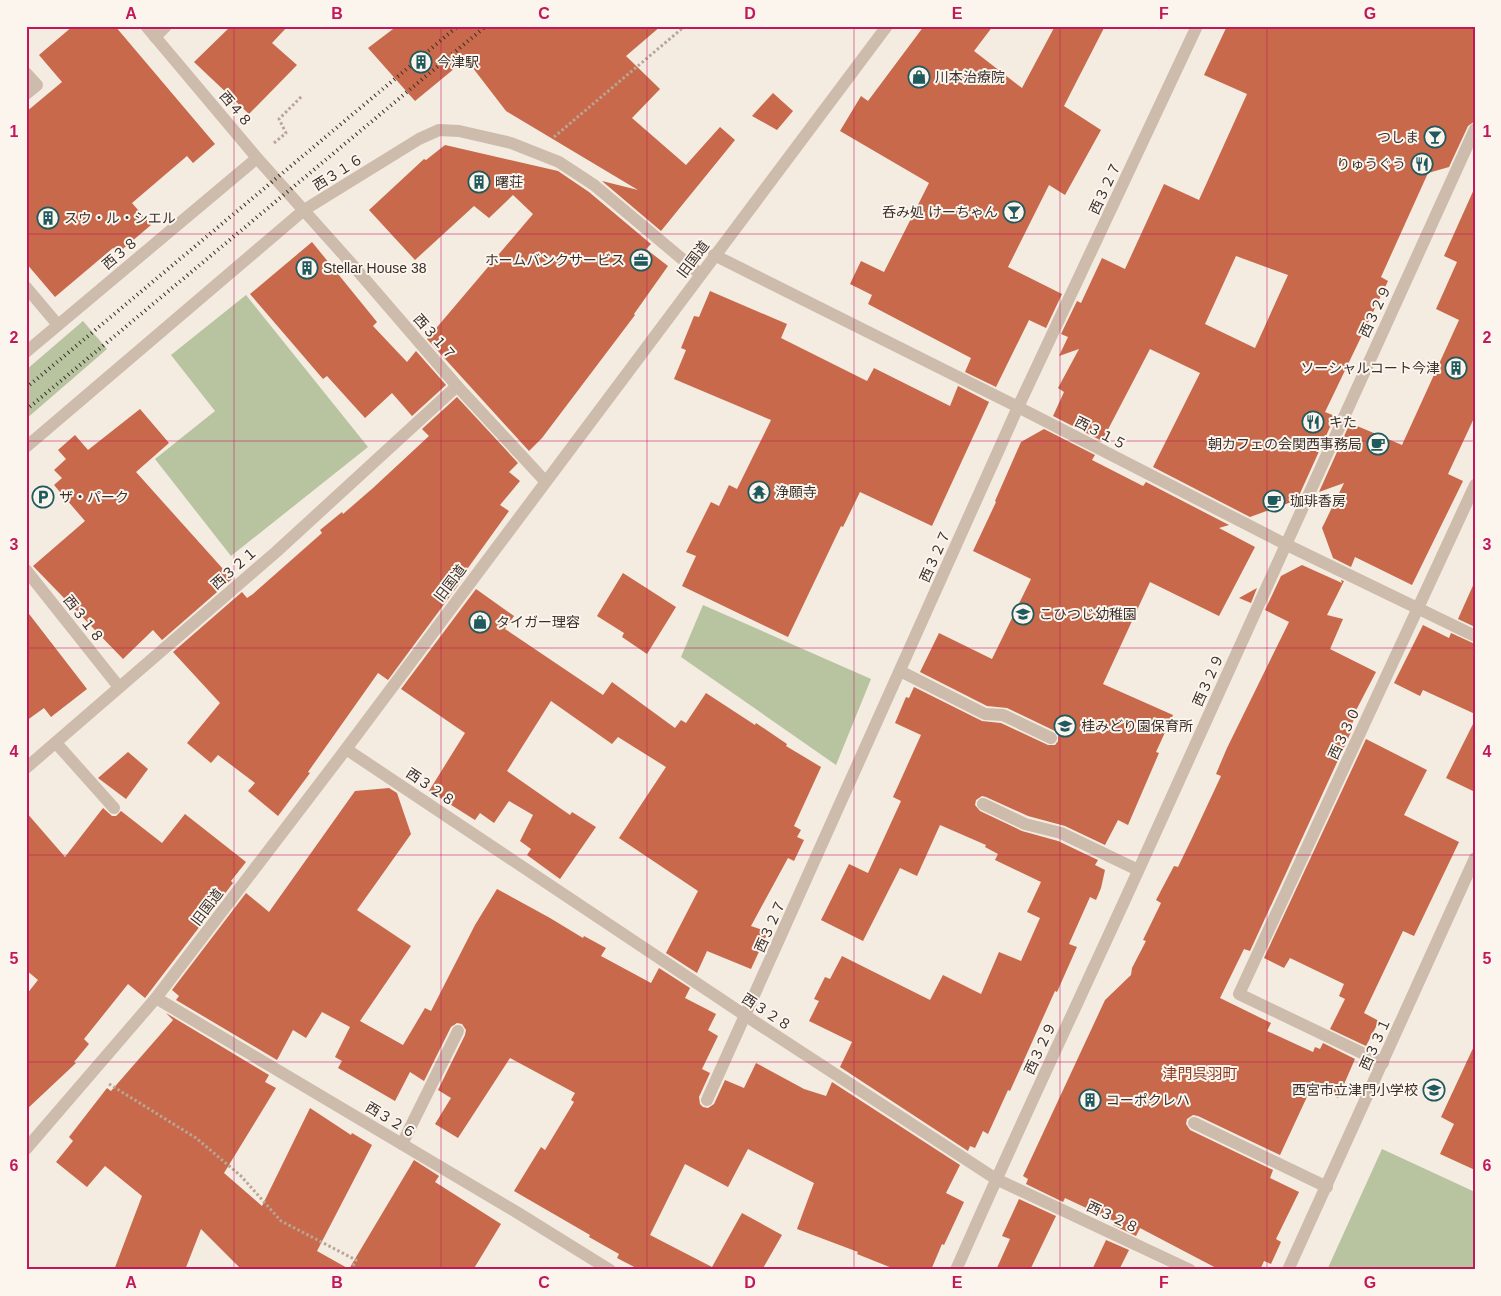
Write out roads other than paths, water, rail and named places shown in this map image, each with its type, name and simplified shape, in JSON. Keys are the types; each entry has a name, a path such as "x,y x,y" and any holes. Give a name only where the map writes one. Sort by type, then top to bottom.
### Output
{"street":[{"name":"西４８","path":"146,26 257,158 304,210"},
{"path":"155,37 166,26"},
{"name":"旧国道","path":"26,1149 156,998 346,749 887,26"},
{"name":"西３２７","path":"706,1100 746,1016 1018,407 1197,26"},
{"path":"26,73 36,85 26,94"},
{"name":"西３２９","path":"956,1270 1475,129"},
{"name":"西３１６","path":"26,446 304,210 419,139 440,130 479,135 511,143 559,162 594,185 700,274"},
{"name":"西３８","path":"26,352 257,158"},
{"name":"西３１７","path":"304,210 457,386 545,481"},
{"name":"西３１５","path":"714,255 1018,407 1285,544 1475,636"},
{"path":"26,287 58,325"},
{"name":"西３２１","path":"28,763 56,743 276,552 457,386"},
{"name":"西３３０","path":"1383,1063 1239,994 1475,484"},
{"name":"西３１８","path":"26,570 119,687"},
{"path":"900,671 985,714 1003,715 1051,738"},
{"path":"56,743 114,808"},
{"name":"西３２８","path":"346,749 746,1016 996,1179 1190,1270"},
{"path":"983,804 1025,824 1061,833 1138,870"},
{"name":"西３３１","path":"1288,1270 1475,858"},
{"name":"西３２６","path":"156,998 610,1270"},
{"path":"402,1144 458,1031"},
{"path":"1194,1124 1327,1187"}],"railway":[{"path":"26,388 458,26"},
{"path":"26,410 486,26"}],"place":[{"name":"今津駅","path":"421,62"},
{"name":"川本治療院","path":"919,77"},
{"name":"つしま","path":"1435,137"},
{"name":"りゅうぐう","path":"1422,164"},
{"name":"曙荘","path":"479,182"},
{"name":"呑み処 けーちゃん","path":"1014,212"},
{"name":"スウ・ル・シエル","path":"48,218"},
{"name":"ホームバンクサービス","path":"641,260"},
{"name":"Stellar House 38","path":"307,268"},
{"name":"ソーシャルコート今津","path":"1456,368"},
{"name":"キた","path":"1313,422"},
{"name":"朝カフェの会関西事務局","path":"1378,444"},
{"name":"浄願寺","path":"759,492"},
{"name":"ザ・パーク","path":"43,497"},
{"name":"珈琲香房","path":"1274,501"},
{"name":"こひつじ幼稚園","path":"1023,614"},
{"name":"タイガー理容","path":"480,622"},
{"name":"桂みどり園保育所","path":"1065,726"},
{"name":"西宮市立津門小学校","path":"1434,1090"},
{"name":"コーポクレハ","path":"1090,1100"}],"district":[{"name":"津門呉羽町","path":"1200,1073"}]}
